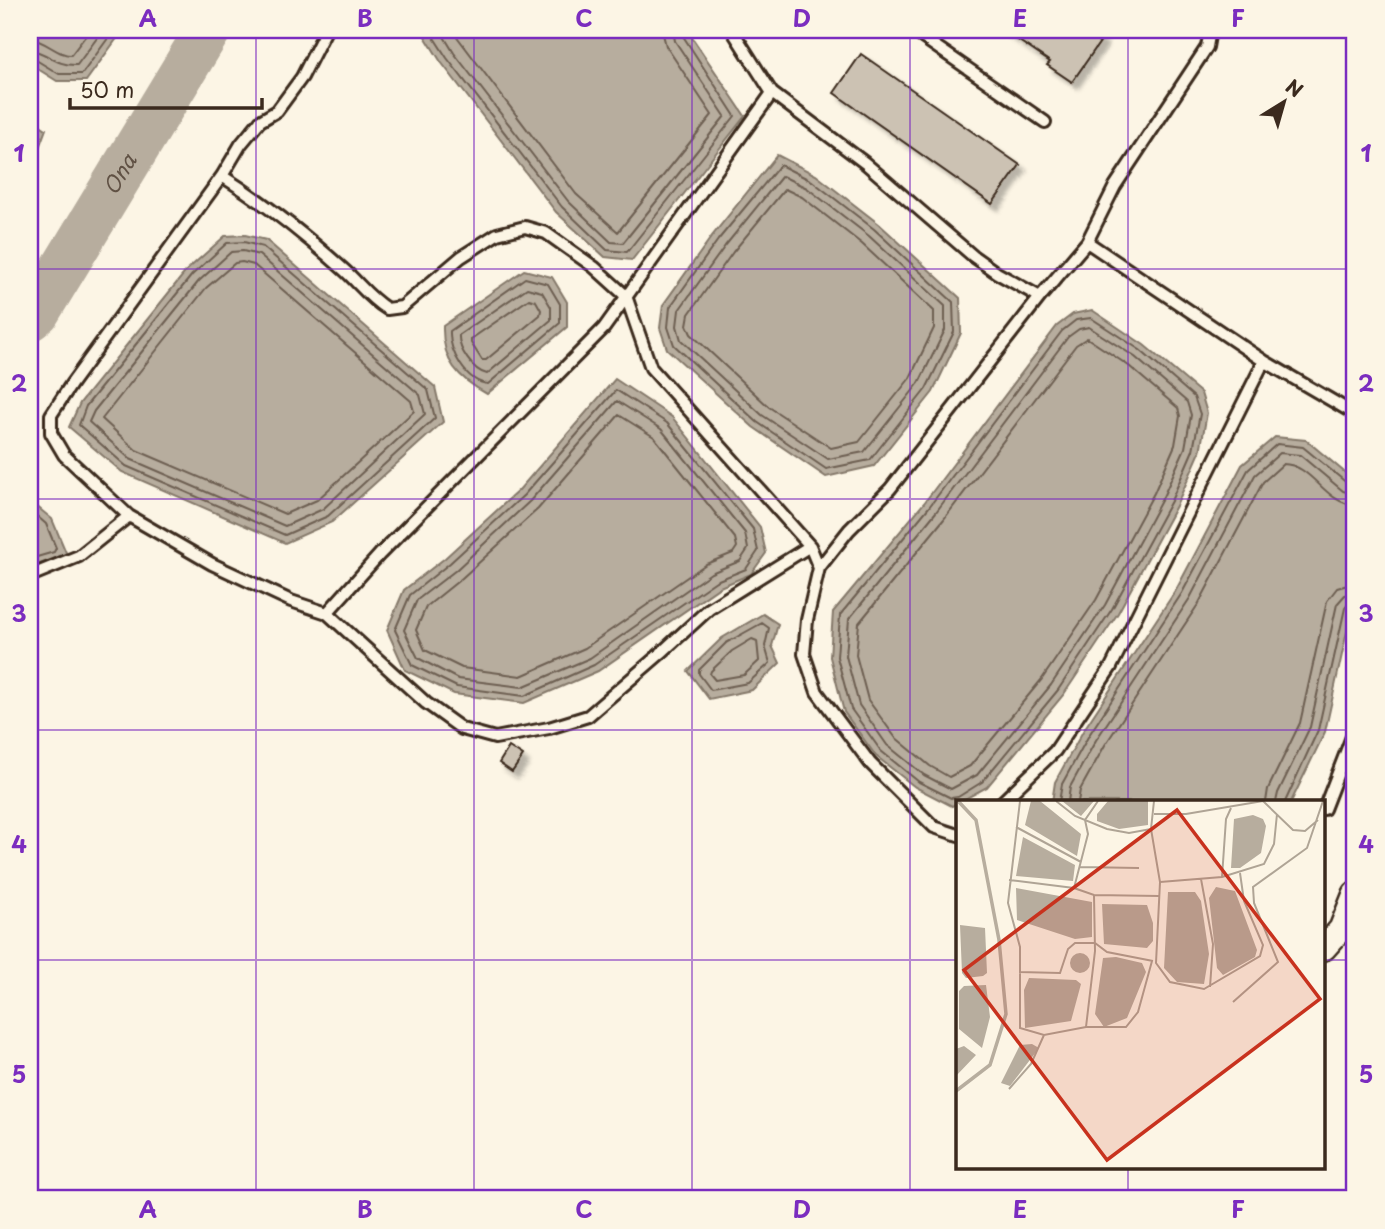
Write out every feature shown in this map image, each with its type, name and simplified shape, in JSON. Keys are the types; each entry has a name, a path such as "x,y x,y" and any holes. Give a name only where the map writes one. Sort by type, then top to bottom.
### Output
{"street":[{"path":"1326,946 1341,929 1355,894"}],"lane":[{"path":"326,30 302,77 277,111 260,121 241,144 222,176 51,415 51,433 64,455 129,516 212,564 290,601 327,613 426,703 462,729 495,738 549,728 588,716 709,608 810,545"},
{"path":"732,30 772,93 865,163 973,256 1040,297"},
{"path":"912,30 1045,122"},
{"path":"956,834 934,827 880,772 817,692 804,654 807,620 819,568 849,530 890,489 1040,297 1087,242 1115,186 1207,47 1210,30"},
{"path":"327,613 380,554 604,328 772,93"},
{"path":"222,176 262,202 345,270 373,301 387,309 402,307 461,257 497,234 525,227 546,233 594,267 626,296 651,368 810,545 819,568"},
{"path":"1087,242 1264,361 1355,414"},
{"path":"1004,800 1055,751 1111,667 1264,361"},
{"path":"30,576 79,556 129,516"},
{"path":"1326,803 1355,729"}],"water":[{"path":"30,30 123,30 86,81 57,81 30,64"},
{"path":"421,30 687,30 745,116 632,260 605,257 556,212 441,62"},
{"path":"30,118 46,129 30,172"},
{"path":"777,155 816,175 879,224 960,298 961,333 933,392 874,466 826,477 753,427 667,349 660,328 663,305 712,236"},
{"path":"245,235 266,240 435,387 443,422 332,522 285,543 122,472 69,427 80,403 187,270 225,236"},
{"path":"524,270 552,277 567,302 567,327 487,394 468,382 454,367 445,349 443,326"},
{"path":"1092,310 1144,345 1201,393 1207,413 1200,452 1177,504 1118,613 1064,694 987,787 963,800 956,800 956,804 952,806 915,787 876,756 844,712 830,657 833,612 924,503 1057,326 1073,314"},
{"path":"615,379 672,417 760,527 766,553 751,574 720,587 598,671 524,703 454,694 405,670 387,630 404,590 445,558 519,490"},
{"path":"1275,437 1306,440 1355,481 1355,595 1325,732 1292,800 1052,800 1055,782 1083,731 1176,590 1242,465"},
{"path":"30,501 52,519 67,555 30,567"},
{"path":"763,614 778,624 772,646 780,663 752,690 709,699 688,671 722,638"}],"building":[{"path":"1003,30 1089,30 1102,39 1072,82 1047,65 1050,62"},
{"path":"861,54 1020,165 992,204 834,93"},
{"path":"509,747 523,756 512,772 499,763"}],"waterway":[{"name":"Ona","path":"30,318 37,312 208,30"}]}
